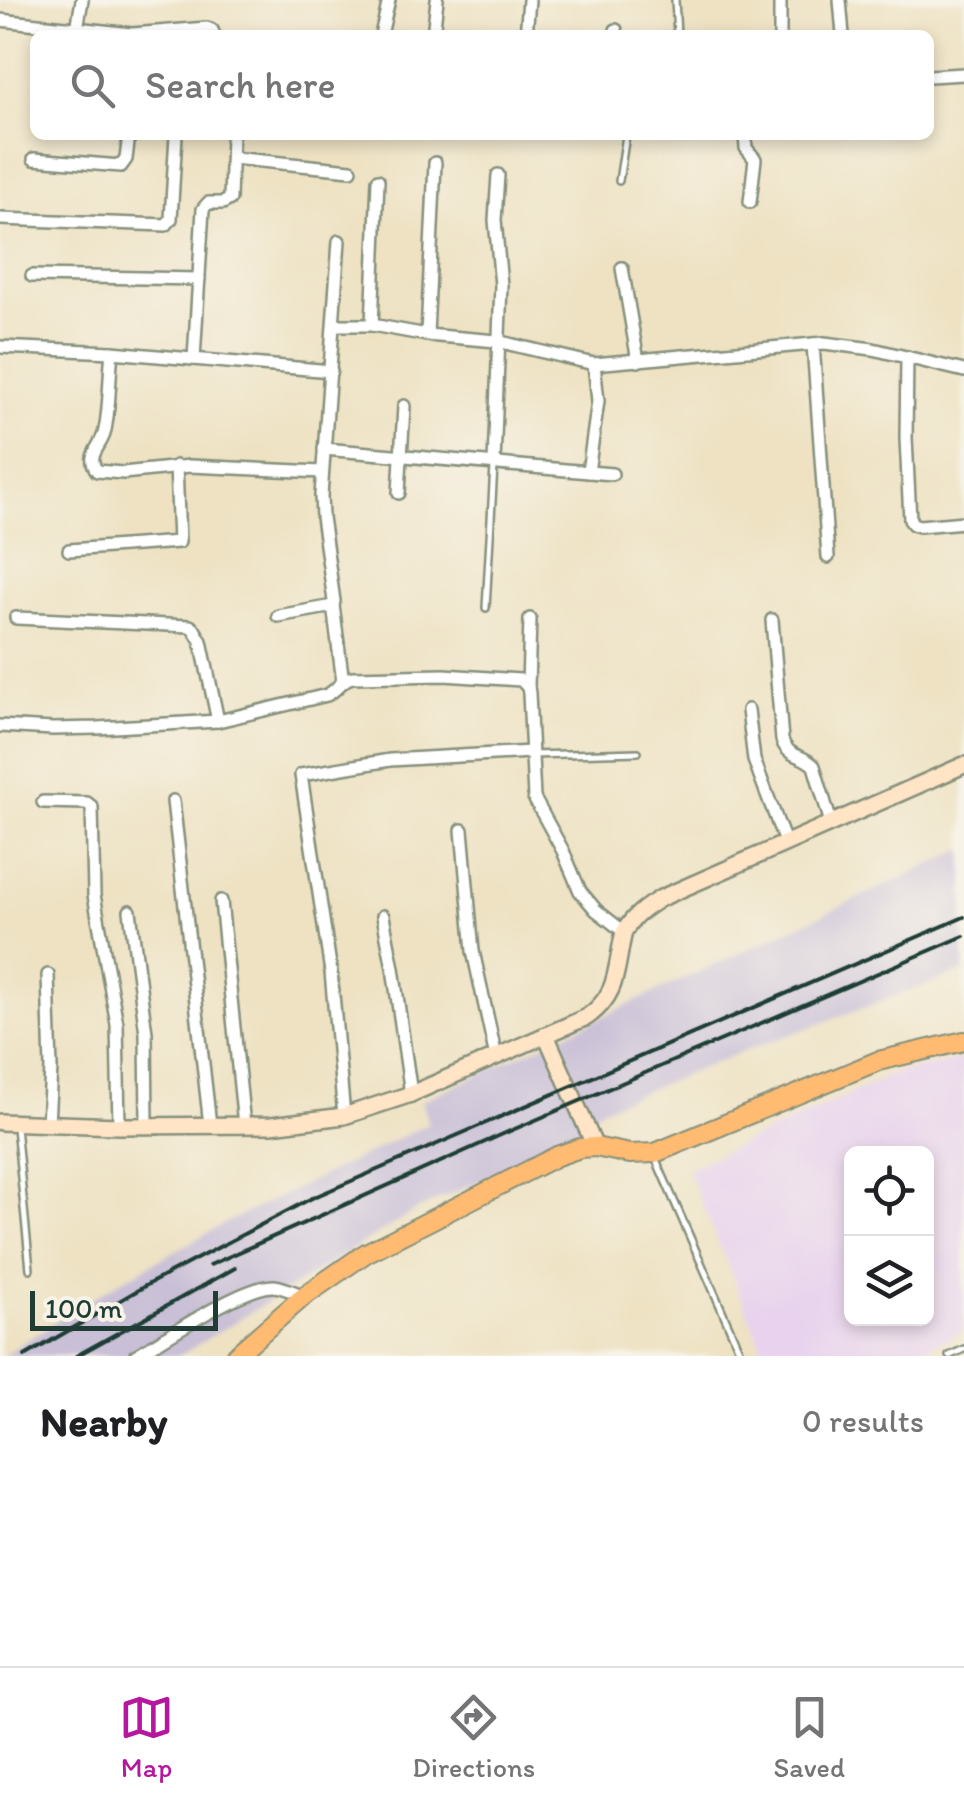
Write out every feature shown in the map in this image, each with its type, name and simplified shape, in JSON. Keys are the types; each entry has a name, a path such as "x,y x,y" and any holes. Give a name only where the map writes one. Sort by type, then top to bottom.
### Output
{"main road":[{"path":"235,1356 304,1296 366,1253 520,1174 580,1148 652,1153 878,1061 964,1041"}],"street":[{"path":"77,29 82,0"},
{"path":"382,30 389,0"},
{"path":"434,30 437,0"},
{"path":"526,30 529,0"},
{"path":"780,0 780,30"},
{"path":"840,0 843,30"},
{"path":"0,20 87,30"},
{"path":"934,76 964,74"},
{"path":"34,159 121,166 126,162 128,140"},
{"path":"0,219 166,225 171,219 176,140"},
{"path":"194,359 204,209 208,203 230,199 232,140"},
{"path":"745,140 746,148 755,159 750,202"},
{"path":"232,158 351,170"},
{"path":"427,335 435,163"},
{"path":"494,463 501,285 495,220 498,175"},
{"path":"372,325 378,180"},
{"path":"339,242 322,517 343,682"},
{"path":"622,268 638,360"},
{"path":"32,276 199,279"},
{"path":"335,326 372,325 498,342 594,364 813,344 873,349 964,370"},
{"path":"813,344 828,557"},
{"path":"0,347 112,352 331,371"},
{"path":"112,352 105,430 92,458 94,469 123,472 176,466 322,472"},
{"path":"907,357 911,522 919,526 964,522"},
{"path":"588,472 598,401 594,364"},
{"path":"398,494 404,406"},
{"path":"324,449 612,474"},
{"path":"69,550 180,542 176,466"},
{"path":"278,616 333,605"},
{"path":"16,618 190,626 200,641 218,720"},
{"path":"530,620 528,687 534,798 580,891 624,932"},
{"path":"772,620 782,740 790,754 814,766 831,822"},
{"path":"0,726 52,730 218,720 327,695 349,677 444,675 521,680 528,687"},
{"path":"748,710 750,744 757,770 785,842"},
{"path":"344,1116 331,972 301,775 390,760 531,753"},
{"path":"8,1123 271,1125 344,1116 410,1094 587,1017 612,992 624,932 636,916 661,898 964,766"},
{"path":"173,801 210,1125"},
{"path":"43,802 87,803 92,807 94,895 117,1024 119,1126"},
{"path":"462,830 473,951 496,1057"},
{"path":"220,902 244,1125"},
{"path":"130,911 146,1033 147,1124"},
{"path":"383,916 394,968 410,1094"},
{"path":"48,974 48,1124"},
{"path":"546,1035 595,1147"},
{"path":"135,1356 221,1306 262,1288 276,1286 304,1296"}],"lane":[{"path":"675,0 677,30"},
{"path":"619,181 625,140"},
{"path":"486,608 494,463"},
{"path":"531,753 638,752"},
{"path":"8,1123 30,1268"},
{"path":"652,1153 742,1356"},
{"path":"948,1356 964,1349"}],"shaded area":[{"path":"964,849 964,971 600,1109 565,1140 415,1211 179,1356 2,1356 117,1283 222,1225 428,1124 421,1101"},
{"path":"964,1059 964,1331 908,1356 766,1356 687,1169 898,1072"}],"railway":[{"path":"25,1356 145,1286 312,1198 964,917"},
{"path":"210,1265 964,936"},
{"path":"76,1356 235,1268"}]}
